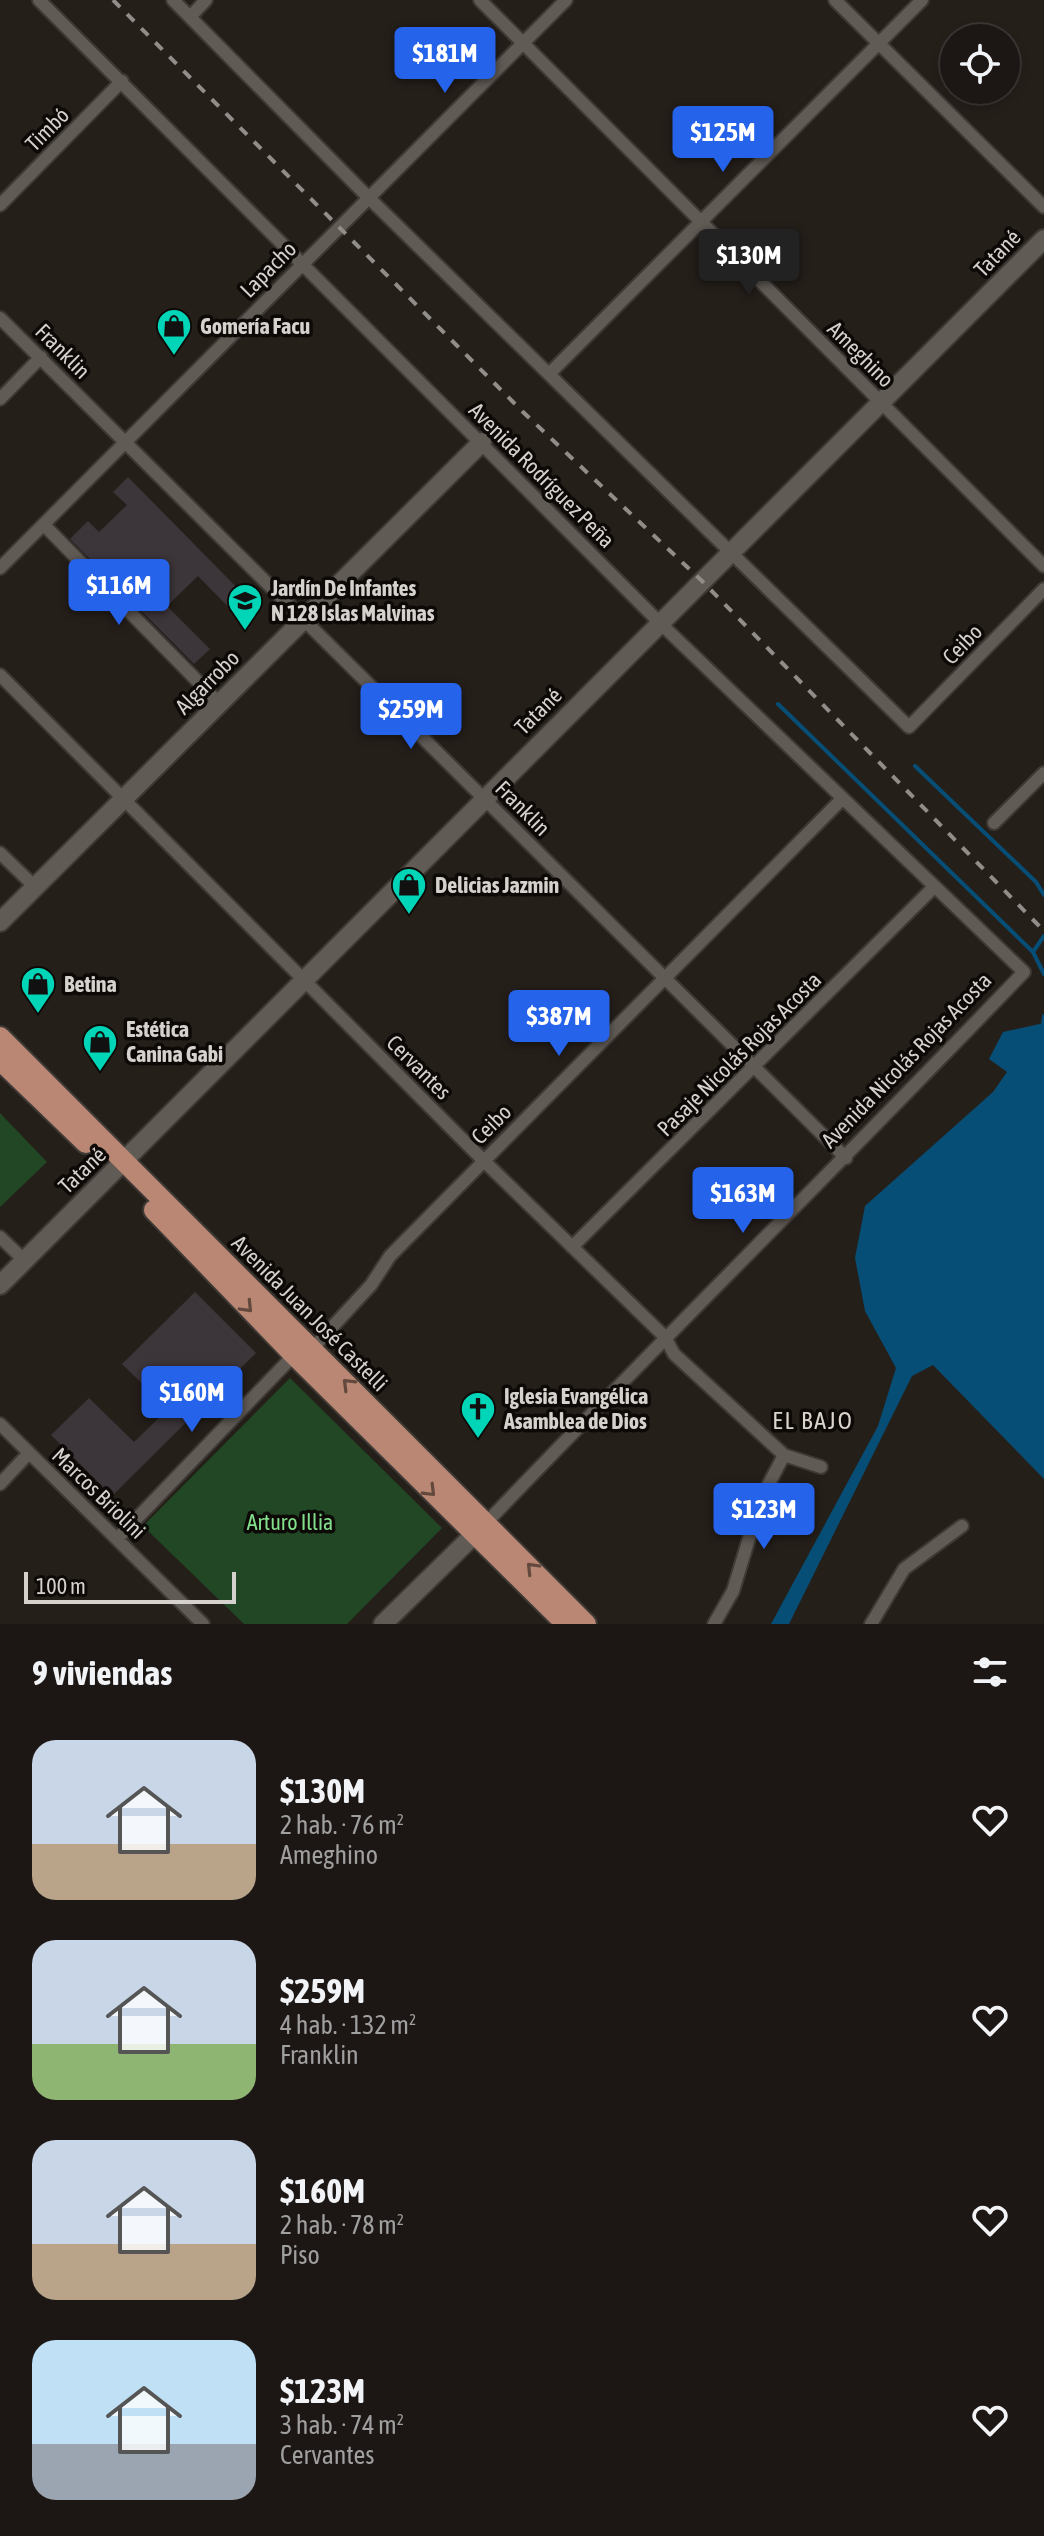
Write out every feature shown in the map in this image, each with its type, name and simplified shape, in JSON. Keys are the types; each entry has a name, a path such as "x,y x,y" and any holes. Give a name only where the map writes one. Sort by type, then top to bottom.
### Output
{"main road":[{"name":"Avenida Juan José Castelli","path":"0,1037 120,1166 480,1529 566,1624"},
{"name":"Avenida Juan José Castelli","path":"0,1060 120,1166"},
{"name":"Avenida Juan José Castelli","path":"480,1529 586,1624"}],"street":[{"name":"Avenida Rodríguez Peña","path":"39,0 303,261 660,623 841,800 1024,972"},
{"path":"173,0 368,197 730,552"},
{"path":"190,17 206,0"},
{"name":"Ameghino","path":"480,0 1044,566"},
{"name":"Lapacho","path":"0,568 566,0"},
{"path":"835,0 1044,207"},
{"path":"549,374 922,0"},
{"name":"Timbó","path":"0,205 122,81"},
{"name":"Tatané","path":"0,1285 730,552 883,404 1044,239"},
{"name":"Franklin","path":"0,318 846,1158"},
{"path":"0,399 41,357"},
{"name":"Algarrobo","path":"0,922 482,442"},
{"path":"44,525 220,704"},
{"name":"Ceibo","path":"730,552 909,727 1044,589"},
{"name":"Cervantes","path":"0,675 483,1160 665,1337 674,1354 784,1455 821,1467"},
{"path":"994,823 1044,773"},
{"name":"Ceibo","path":"117,1539 371,1285 390,1256 483,1160 841,800"},
{"path":"0,853 34,886"},
{"name":"Pasaje Nicolás Rojas Acosta","path":"572,1247 933,888"},
{"name":"Avenida Nicolás Rojas Acosta","path":"383,1624 846,1158 1024,972"},
{"path":"0,1237 25,1261"},
{"name":"Marcos Briolini","path":"0,1424 117,1539 194,1621"},
{"path":"0,1484 29,1453"},
{"path":"714,1624 733,1591 761,1499 784,1455"},
{"path":"871,1624 904,1569 962,1526"}],"green space":[{"path":"0,1113 47,1162 0,1207"},
{"name":"Arturo Illia","path":"290,1378 442,1528 347,1624 244,1624 143,1526"}],"water":[{"path":"1044,1023 1044,1479 933,1365 912,1376 789,1624 771,1624 878,1426 896,1368 865,1311 855,1258 865,1206 993,1092 1007,1072 989,1059 1003,1032"}],"building":[{"path":"128,477 258,609 244,623 198,576 167,606 210,649 194,664 70,539 88,521 99,532 127,505 113,492"},
{"path":"195,1292 256,1353 112,1496 51,1435 89,1398 134,1442 168,1409 122,1364"}],"waterway":[{"path":"778,704 1033,952 1044,974"},
{"path":"915,766 1036,882 1044,895"},
{"path":"1033,952 1044,936"},
{"path":"1043,1024 1044,1016"}],"railway":[{"path":"113,0 523,412 702,581 1044,931"}],"place":[{"name":"Gomería Facu","path":"174,357"},
{"name":"Jardín De Infantes N 128 Islas Malvinas","path":"245,632"},
{"name":"Delicias Jazmin","path":"409,916"},
{"name":"Betina","path":"38,1015"},
{"name":"Estética Canina Gabi","path":"100,1073"},
{"name":"Iglesia Evangélica Asamblea de Dios","path":"478,1440"}],"district":[{"name":"EL BAJO","path":"813,1421"}]}
